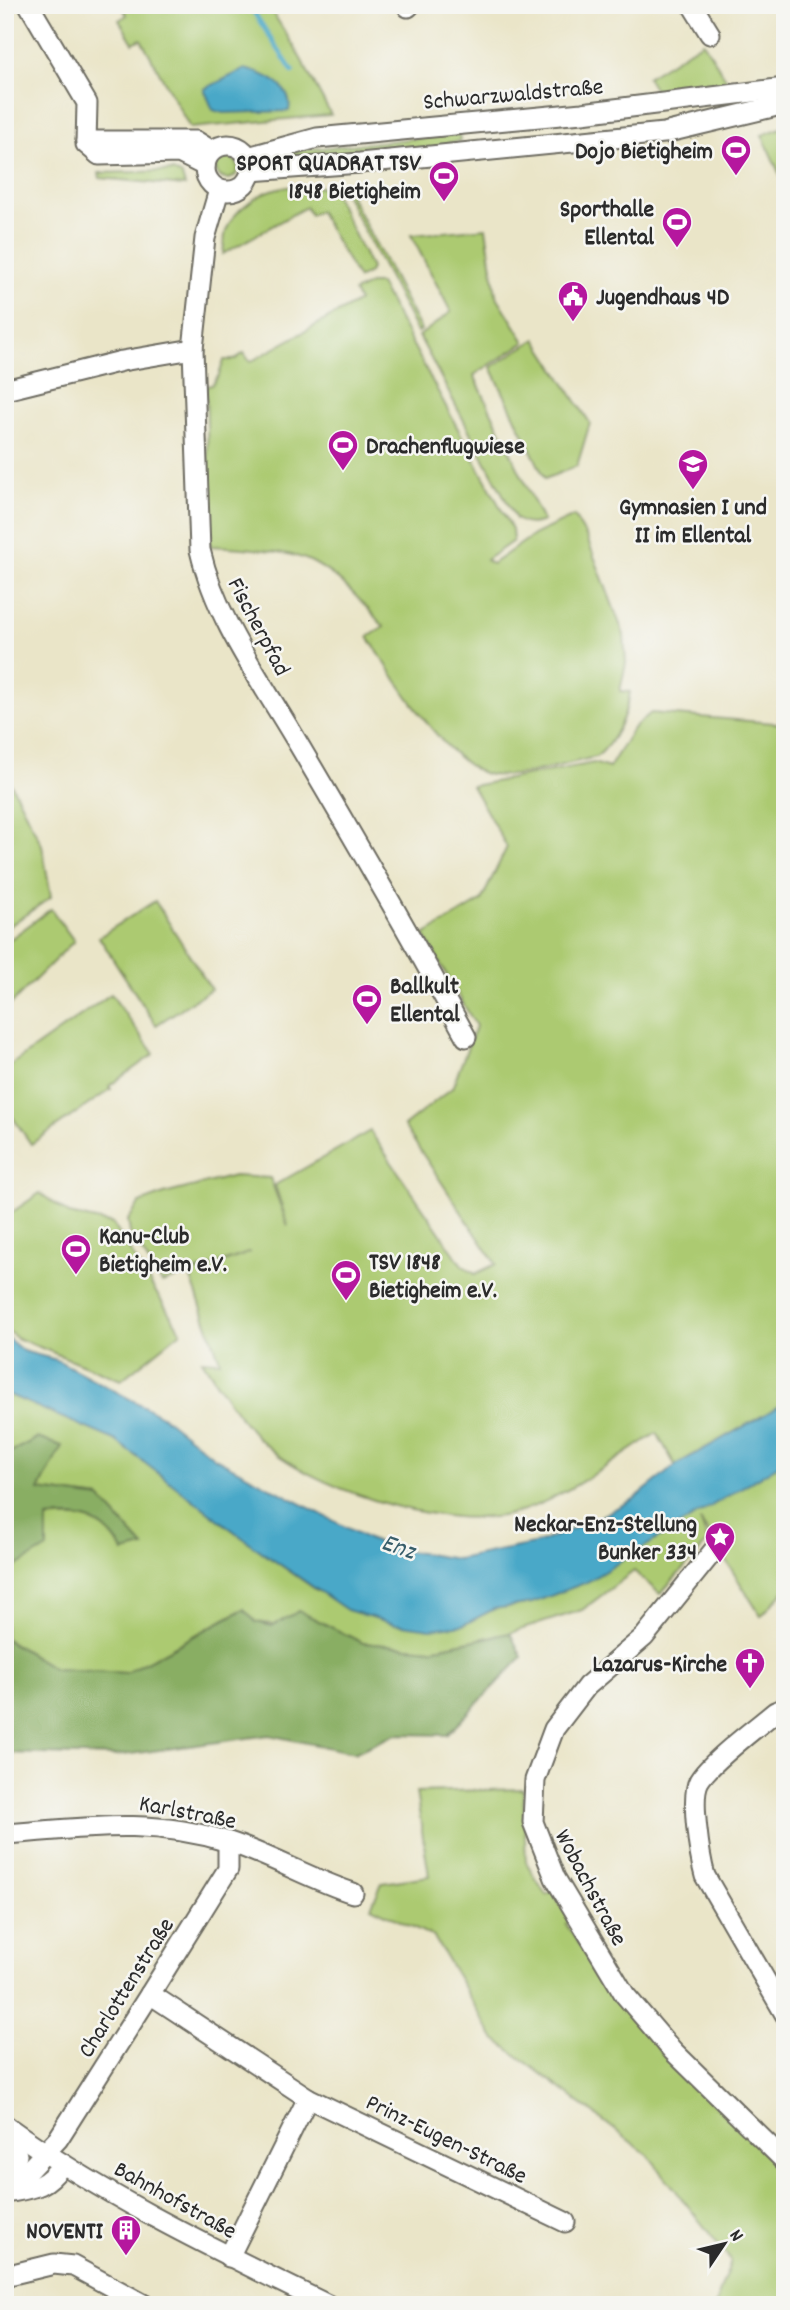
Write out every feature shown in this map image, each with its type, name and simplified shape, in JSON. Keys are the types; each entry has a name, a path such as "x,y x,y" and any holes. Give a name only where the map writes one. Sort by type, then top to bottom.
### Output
{"street":[{"name":"Schwarzwaldstraße","path":"29,5 87,103 92,148 149,147 195,141 209,158 232,145 250,164 360,163 664,133 785,104"},
{"path":"692,5 710,34"},
{"name":"Schwarzwaldstraße","path":"250,164 317,138 582,113 785,88"},
{"path":"209,158 208,180 219,190"},
{"name":"Schwarzwaldstraße","path":"219,190 236,190 243,186 250,164"},
{"name":"Fischerpfad","path":"219,190 205,238 193,349 199,536 207,581 466,1037"},
{"path":"5,390 122,360 193,349"},
{"name":"Wobachstraße","path":"715,1549 644,1637 587,1686 554,1729 535,1780 533,1822 537,1838 555,1878 607,1966 640,2014 673,2051 785,2161"},
{"path":"785,1708 775,1712 700,1778 696,1797 700,1859 705,1876 785,2014"},
{"name":"Karlstraße","path":"5,1834 127,1824 173,1829 228,1842 353,1893"},
{"name":"Charlottenstraße","path":"7,2192 55,2159 150,1994 228,1869 228,1842"},
{"name":"Prinz-Eugen-Straße","path":"150,1994 308,2098 565,2222"},
{"path":"229,2257 308,2098"},
{"name":"Bahnhofstraße","path":"6,2126 55,2159 229,2257 328,2305"},
{"name":"Bahnhofstraße","path":"6,2126 17,2162 7,2192"},
{"path":"5,2276 54,2264 73,2266 145,2305"}],"green space":[{"path":"121,5 268,5 331,115 190,128 141,39 133,43 119,20 127,15"},
{"path":"703,42 730,85 656,92 647,77"},
{"path":"781,128 785,132 785,186 762,135"},
{"path":"459,134 460,141 448,143 449,150 276,162 274,153"},
{"path":"227,157 235,160 238,168 235,176 227,179 219,176 216,168 219,160"},
{"path":"173,171 182,176 185,186 100,178 99,173"},
{"path":"284,187 327,187 333,191 371,268 369,273 358,279 319,211 310,215 306,207 223,254 226,231 235,215 258,196"},
{"path":"342,188 360,189 350,195 421,330 417,332"},
{"path":"486,228 496,295 525,342 474,375 543,521 536,523 516,519 419,336 451,312 411,235"},
{"path":"370,284 380,284 512,529 513,541 486,560 492,564 535,534 574,516 587,538 624,635 626,663 620,691 630,692 619,728 596,757 515,775 491,775 475,769 457,756 440,738 406,695 368,637 384,627 342,583 323,568 302,558 262,550 210,546 206,386 212,385 219,375 224,360 234,360 244,353 250,362 359,301 354,292"},
{"path":"536,339 590,423 577,466 545,479 491,367"},
{"path":"651,713 785,724 785,1403 675,1465 657,1433 565,1491 507,1515 479,1518 446,1516 411,1510 340,1488 280,1456 258,1438 235,1410 202,1360 220,1361 190,1275 251,1252 162,1283 130,1233 128,1220 140,1203 234,1176 270,1178 288,1226 275,1185 370,1131 462,1265 475,1274 496,1264 404,1126 452,1088 476,1026 424,935 481,901 507,847 472,786 594,763 609,768 634,727"},
{"path":"5,772 42,845 51,897 5,929"},
{"path":"155,901 211,989 156,1025 99,937"},
{"path":"51,909 74,941 5,1010 5,943"},
{"path":"111,994 154,1054 109,1086 111,1089 31,1144 5,1106 5,1069"},
{"name":"Kanu-Club Bietigheim e.V.","path":"40,1193 69,1214 113,1224 181,1332 121,1380 17,1338 5,1329 5,1217"},
{"path":"5,1393 115,1440 256,1548 318,1591 463,1625 494,1609 532,1603 785,1461 785,1590 761,1616 700,1520 708,1542 660,1594 634,1571 582,1610 510,1633 431,1649 362,1643 334,1631 255,1622 243,1609 126,1673 55,1669 5,1638 5,1573 46,1548 46,1519 72,1518 92,1521 108,1532 124,1552 144,1547 100,1498 39,1490 61,1446 37,1438 5,1455"},
{"path":"37,1438 62,1446 39,1490 100,1498 144,1547 124,1552 108,1532 92,1521 72,1517 47,1518 47,1548 5,1573 5,1455"},
{"path":"244,1609 256,1622 272,1626 299,1611 363,1643 431,1649 510,1633 522,1657 447,1735 396,1734 354,1753 269,1735 116,1756 5,1753 5,1639 55,1669 126,1673"},
{"path":"523,1789 526,1862 546,1895 553,1891 570,1921 566,1924 613,1999 621,2000 660,2044 657,2048 785,2174 785,2305 715,2305 731,2261 648,2155 493,2037 434,1937 371,1907 382,1883 429,1876 416,1792"}],"water":[{"path":"245,69 269,78 283,88 289,102 289,111 223,113 213,110 204,89"},
{"path":"5,1336 23,1351 57,1360 162,1416 215,1458 370,1540 395,1549 457,1559 538,1543 590,1522 634,1499 676,1465 785,1403 785,1461 587,1582 532,1603 494,1609 463,1625 431,1629 395,1624 347,1610 256,1548 115,1440 5,1393"}],"waterway":[{"path":"249,5 293,72"}],"place":[{"name":"Dojo Bietigheim","path":"736,177"},
{"name":"SPORT QUADRAT TSV 1848 Bietigheim","path":"444,203"},
{"name":"Sporthalle Ellental","path":"677,249"},
{"name":"Jugendhaus 4D","path":"573,323"},
{"name":"Drachenflugwiese","path":"343,472"},
{"name":"Gymnasien I und II im Ellental","path":"693,491"},
{"name":"Ballkult Ellental","path":"367,1026"},
{"name":"Kanu-Club Bietigheim e.V.","path":"76,1276"},
{"name":"TSV 1848 Bietigheim e.V.","path":"346,1302"},
{"name":"Neckar-Enz-Stellung Bunker 334","path":"720,1564"},
{"name":"Lazarus-Kirche","path":"750,1690"},
{"name":"NOVENTI","path":"126,2257"}],"water label":[{"name":"Enz","path":"399,1545"}]}
